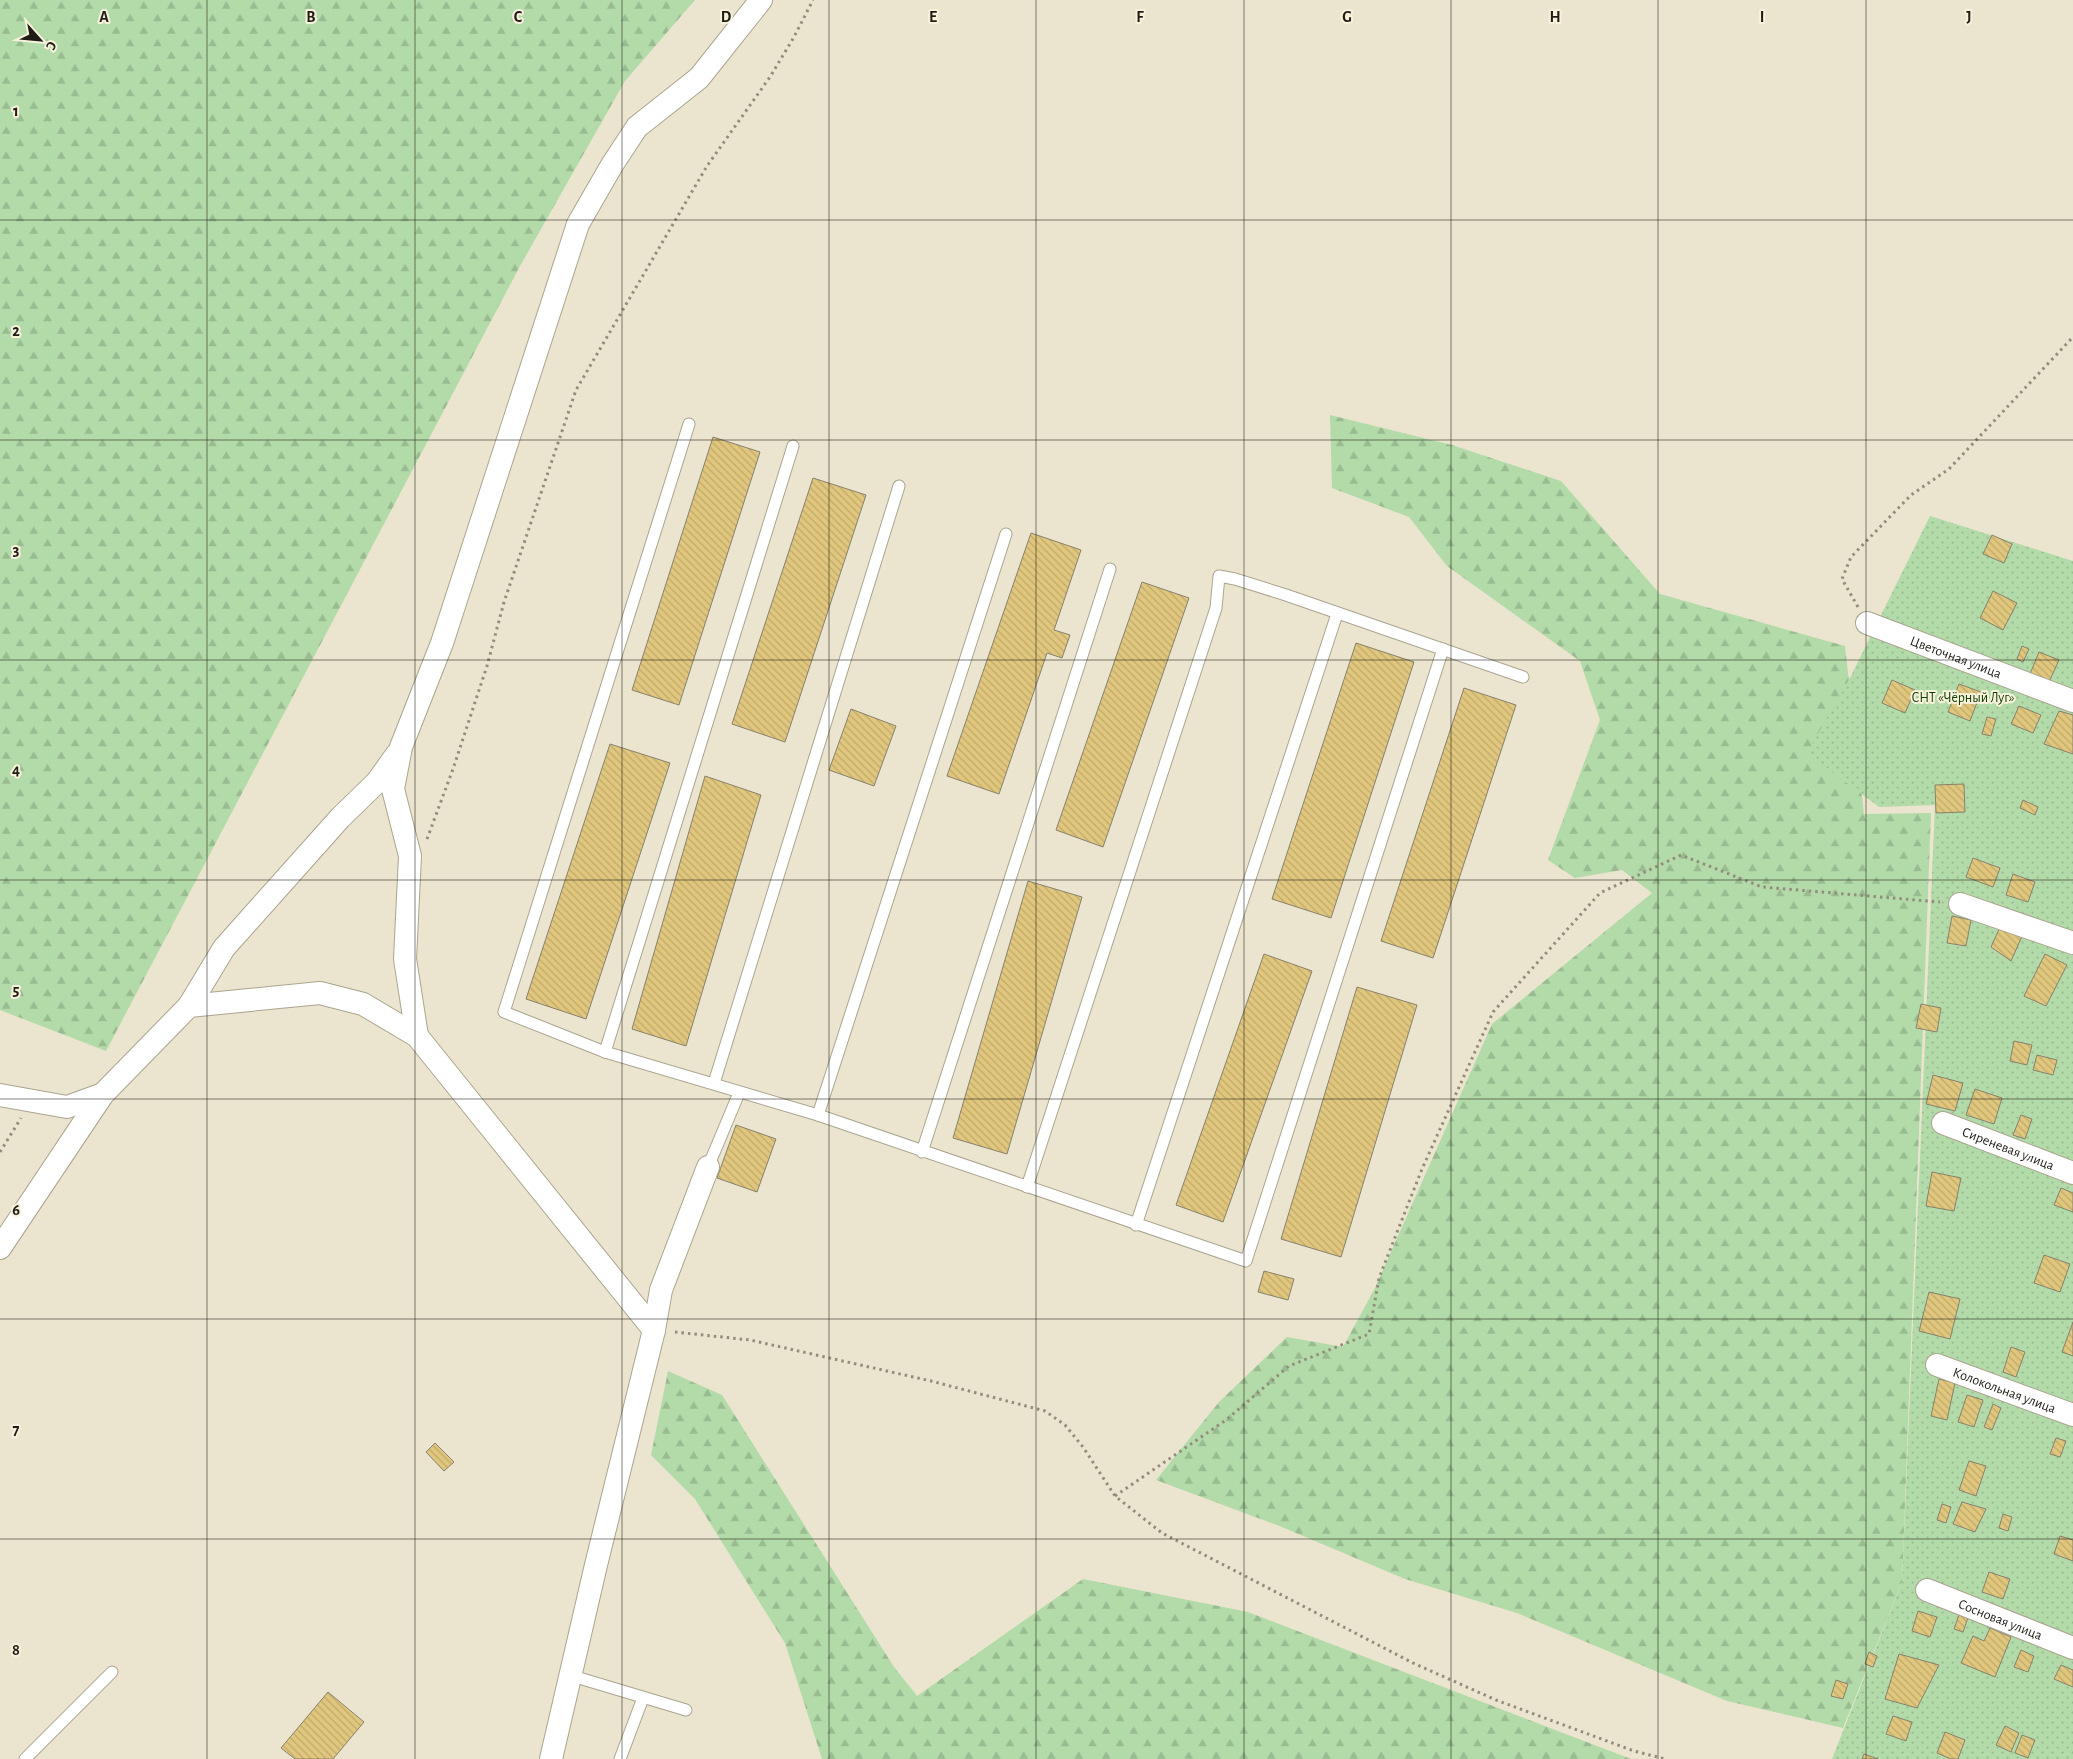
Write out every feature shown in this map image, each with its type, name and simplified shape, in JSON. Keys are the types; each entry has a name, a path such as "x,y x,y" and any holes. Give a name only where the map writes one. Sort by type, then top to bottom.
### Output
{"street":[{"path":"417,1036 406,959 410,856 393,789 401,747 442,643 578,224 612,165 637,127 699,78 761,0"},
{"name":"Цветочная улица","path":"1867,623 2073,701"},
{"path":"0,1248 103,1094 189,1006 224,948 340,818 377,782 401,747"},
{"path":"1960,904 2073,943"},
{"path":"189,1006 320,993 363,1004 417,1036 654,1330"},
{"path":"0,1095 67,1107 103,1094"},
{"name":"Сиреневая улица","path":"1943,1123 2073,1173"},
{"path":"551,1759 654,1330 661,1290 708,1167"},
{"name":"Колокольная улица","path":"1937,1365 2073,1415"},
{"name":"Сосновая улица","path":"1927,1590 2073,1648"}],"lane":[{"path":"689,424 504,1012 605,1052 818,1115 1246,1261 1443,649"},
{"path":"605,1052 793,446"},
{"path":"714,1083 899,486"},
{"path":"818,1115 1006,534"},
{"path":"922,1152 1110,569"},
{"path":"1027,1187 1216,608 1220,576 1286,595 1524,677"},
{"path":"1136,1225 1337,614"},
{"path":"708,1167 739,1093"},
{"path":"25,1759 112,1672"},
{"path":"570,1675 686,1710"},
{"path":"620,1759 643,1698"}],"path":[{"path":"427,840 456,760 504,602 576,390 707,166 770,77 812,0"},
{"path":"1867,623 1842,579 1851,557 1911,495 1949,469 2073,337"},
{"path":"1115,1496 1226,1420 1289,1366 1369,1334 1379,1278 1422,1169 1493,1012 1600,893 1681,855 1762,887 1960,904"},
{"path":"0,1152 32,1101"},
{"path":"654,1330 760,1342 921,1379 1045,1411 1064,1425 1083,1447 1115,1496 1162,1533 1413,1662 1496,1700 1634,1751 1665,1759"}],"green space":[{"path":"0,0 695,0 625,81 520,266 106,1051 0,1010"},
{"path":"1330,415 1452,445 1561,481 1660,594 1845,646 1864,814 1931,813 1902,1582 1843,1728 1727,1701 1517,1613 1405,1579 1277,1525 1156,1480 1219,1402 1287,1337 1343,1347 1375,1288 1492,1024 1652,893 1622,870 1575,878 1548,860 1600,720 1580,661 1447,566 1409,517 1332,488"},
{"name":"СНТ «Чёрный Луг»","path":"1930,516 2073,561 2073,1759 1832,1759 1902,1582 1935,805 1879,807 1807,753 1851,676"},
{"path":"668,1371 722,1395 894,1667 917,1696 1083,1579 1248,1612 1631,1759 822,1759 785,1643 695,1499 651,1455"}],"building":[{"path":"713,437 760,452 679,705 632,690"},
{"path":"813,478 866,495 785,742 732,724"},
{"path":"1031,533 1081,550 1054,630 1070,635 1062,658 1047,653 999,794 947,776"},
{"path":"1992,535 2012,544 2004,563 1983,554"},
{"path":"1142,582 1189,598 1103,847 1056,830"},
{"path":"1993,591 2017,603 2003,630 1980,618"},
{"path":"1356,643 1414,662 1331,918 1272,899"},
{"path":"2022,646 2029,649 2023,662 2017,659"},
{"path":"2039,652 2059,660 2049,682 2030,674"},
{"path":"1892,680 1915,690 1905,713 1882,703"},
{"path":"1959,684 1981,692 1970,721 1948,712"},
{"path":"1464,688 1516,705 1433,958 1381,941"},
{"path":"2019,706 2041,715 2033,733 2011,724"},
{"path":"851,709 896,726 874,786 829,770"},
{"path":"2059,711 2073,715 2073,754 2044,744"},
{"path":"1987,717 1996,719 1991,736 1982,734"},
{"path":"610,744 670,763 586,1019 526,999"},
{"path":"705,776 761,795 686,1046 632,1029"},
{"path":"1964,784 1965,812 1936,813 1935,785"},
{"path":"2023,800 2038,807 2035,815 2020,808"},
{"path":"1973,858 2000,868 1993,887 1966,877"},
{"path":"2013,874 2035,882 2028,902 2006,895"},
{"path":"1028,881 1082,897 1007,1154 953,1138"},
{"path":"1952,916 1971,920 1966,946 1947,943"},
{"path":"2001,925 2023,934 2011,961 1991,947"},
{"path":"1264,954 1312,971 1223,1222 1176,1205"},
{"path":"2045,954 2067,965 2046,1006 2024,996"},
{"path":"1357,987 1417,1005 1341,1257 1281,1239"},
{"path":"1921,1004 1941,1008 1937,1032 1916,1028"},
{"path":"2014,1041 2032,1045 2027,1065 2010,1061"},
{"path":"2037,1055 2057,1060 2053,1075 2033,1070"},
{"path":"1933,1075 1963,1083 1955,1111 1926,1104"},
{"path":"1975,1089 2002,1098 1994,1124 1966,1115"},
{"path":"2021,1115 2032,1119 2025,1139 2013,1135"},
{"path":"736,1125 776,1139 757,1192 717,1178"},
{"path":"1932,1172 1961,1178 1954,1211 1926,1206"},
{"path":"2061,1188 2073,1193 2073,1212 2054,1205"},
{"path":"2044,1255 2070,1264 2060,1292 2034,1283"},
{"path":"1264,1271 1294,1279 1288,1300 1258,1292"},
{"path":"1929,1292 1960,1299 1950,1339 1919,1331"},
{"path":"2073,1322 2073,1356 2062,1352"},
{"path":"2011,1347 2025,1352 2016,1377 2003,1372"},
{"path":"1939,1379 1955,1383 1947,1420 1931,1416"},
{"path":"1967,1395 1983,1400 1974,1427 1958,1422"},
{"path":"1993,1404 2001,1408 1992,1430 1984,1427"},
{"path":"2056,1438 2066,1441 2060,1457 2050,1454"},
{"path":"435,1443 454,1462 444,1471 426,1452"},
{"path":"1969,1461 1986,1466 1976,1496 1959,1490"},
{"path":"1962,1502 1986,1509 1975,1532 1953,1524"},
{"path":"1942,1504 1951,1507 1946,1523 1937,1520"},
{"path":"2003,1514 2012,1517 2008,1531 1999,1528"},
{"path":"2060,1536 2073,1540 2073,1561 2054,1554"},
{"path":"1989,1572 2010,1579 2003,1599 1982,1592"},
{"path":"1918,1611 1937,1617 1930,1637 1912,1631"},
{"path":"1960,1612 1969,1615 1963,1632 1954,1629"},
{"path":"1990,1628 2011,1637 1995,1677 1961,1663 1973,1636 1984,1641"},
{"path":"2021,1650 2034,1656 2028,1672 2014,1667"},
{"path":"1869,1652 1877,1656 1873,1667 1865,1664"},
{"path":"1899,1654 1939,1665 1917,1708 1885,1699"},
{"path":"2061,1665 2073,1670 2073,1687 2054,1679"},
{"path":"1836,1680 1848,1684 1843,1699 1831,1696"},
{"path":"328,1692 364,1722 333,1759 295,1759 281,1748"},
{"path":"1893,1716 1912,1722 1906,1741 1886,1734"},
{"path":"2005,1726 2019,1733 2011,1752 1996,1745"},
{"path":"1945,1732 1965,1740 1958,1759 1951,1759 1937,1753"},
{"path":"2022,1735 2035,1740 2028,1758 2015,1753"},
{"path":"1864,1754 1878,1759 1862,1759"}]}
